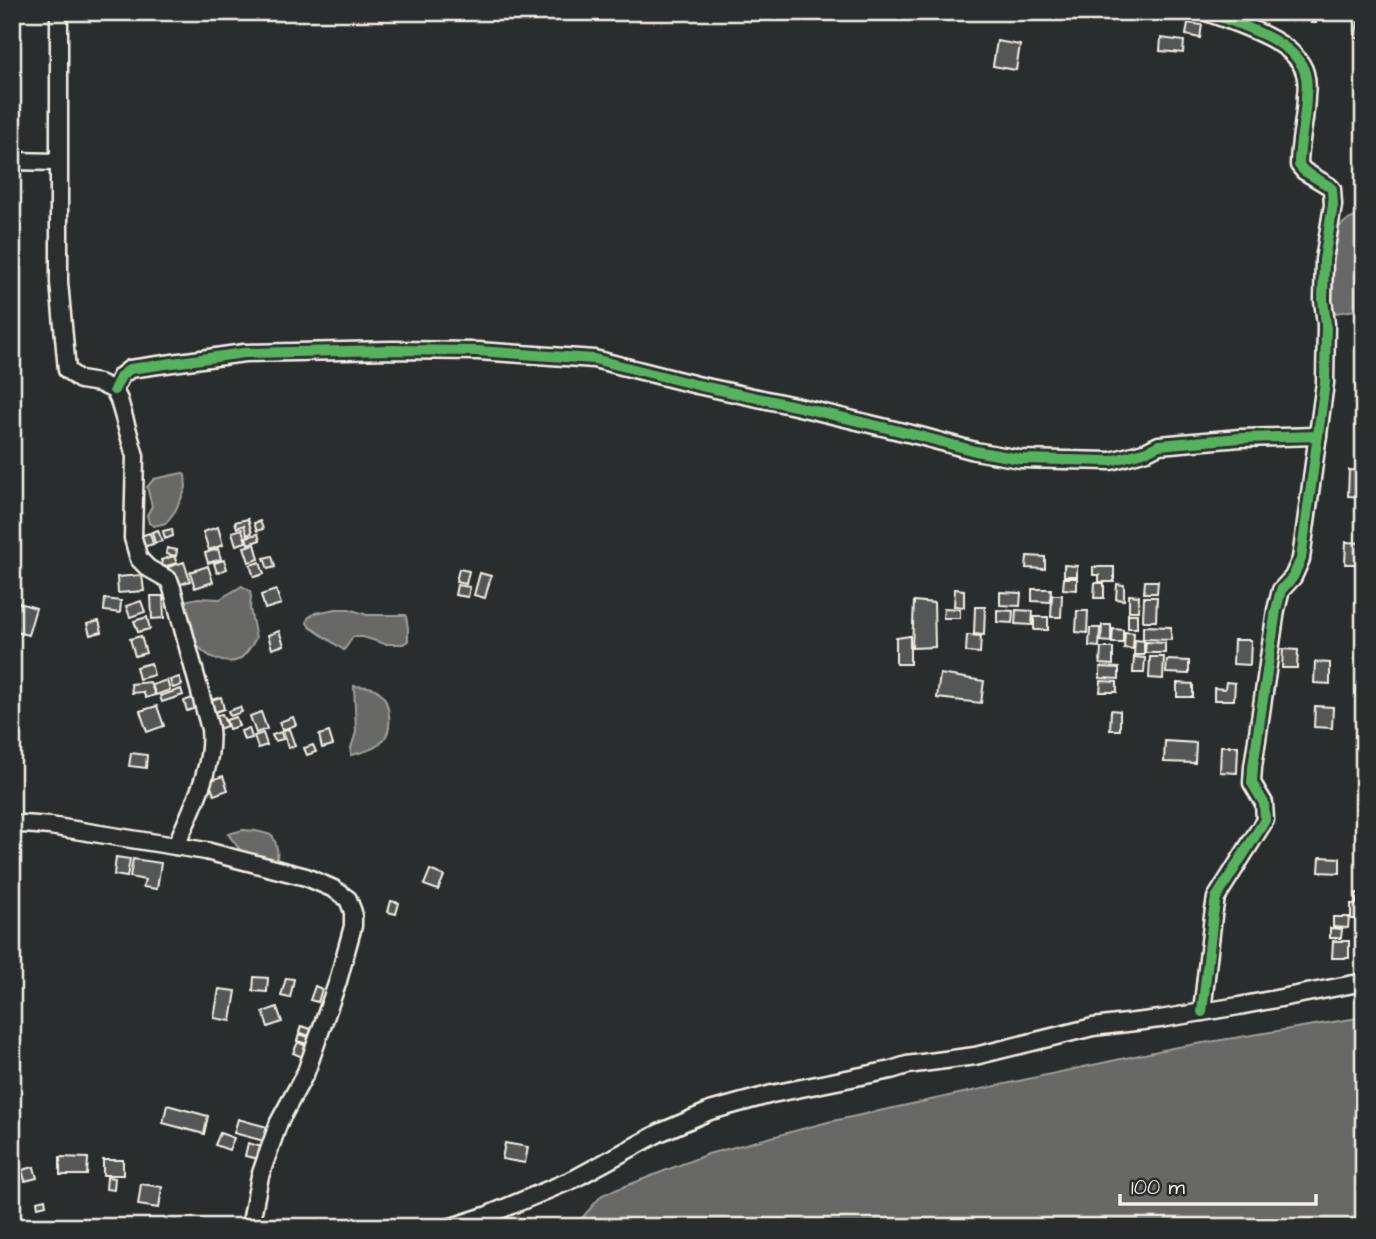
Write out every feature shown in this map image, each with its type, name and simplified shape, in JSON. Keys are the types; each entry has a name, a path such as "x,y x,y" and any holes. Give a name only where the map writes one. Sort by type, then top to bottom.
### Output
{"street":[{"path":"59,12 59,282 67,370 80,380 99,383 114,390 119,400 135,456 134,538 139,559 148,568 169,580 210,729 211,745 201,786 176,846"},
{"path":"1202,1012 1216,898 1265,820 1264,803 1252,783 1253,767 1276,610 1281,590 1293,577 1301,559 1325,383 1324,260 1333,205 1332,190 1329,186 1304,172 1299,165 1307,97 1305,72 1298,60 1269,37 1207,12"},
{"path":"12,161 58,162"},
{"path":"114,390 121,376 130,369 244,353 478,351 594,359 858,421 975,452 1020,459 1111,461 1159,445 1240,438 1318,436"},
{"path":"12,825 50,826 206,851 306,877 334,889 348,899 353,912 353,926 338,981 306,1072 278,1122 260,1176 250,1227"},
{"path":"451,1227 488,1215 574,1179 659,1133 710,1111 772,1094 907,1065 975,1056 1093,1027 1160,1019 1364,982"}],"shaded area":[{"path":"1355,217 1364,217 1364,309 1336,313 1327,297 1339,227"},
{"path":"182,473 185,475 186,487 175,511 166,523 154,526 149,523 147,515 152,506 147,487 154,479"},
{"path":"242,586 250,591 250,609 256,638 238,660 221,661 205,653 197,645 181,609 184,601 198,598 220,599"},
{"path":"349,609 367,615 406,615 408,641 403,644 385,644 363,637 353,637 344,650 307,623 308,618 315,613"},
{"path":"354,686 370,687 380,693 387,704 389,726 379,745 351,755 356,732"},
{"path":"243,830 272,835 277,849 276,863 244,855 228,834"},
{"path":"1364,1017 1364,1227 574,1227 602,1195 708,1154 828,1122 1172,1048"}],"building":[{"path":"1300,12 1317,13 1316,23 1311,23 1312,19 1299,17"},
{"path":"1359,17 1364,18 1364,39 1355,38"},
{"path":"1188,23 1202,25 1200,38 1186,35"},
{"path":"1161,38 1184,41 1183,53 1160,51"},
{"path":"997,41 1020,45 1016,70 993,66"},
{"path":"1349,470 1364,471 1364,497 1348,496"},
{"path":"248,519 252,533 247,535 244,525 237,528 235,522"},
{"path":"260,521 263,529 257,531 254,523"},
{"path":"218,527 223,545 209,550 203,532"},
{"path":"172,529 173,536 165,539 163,531"},
{"path":"242,529 246,542 236,545 232,532"},
{"path":"158,530 162,541 155,543 152,532"},
{"path":"150,533 153,544 143,547 140,536"},
{"path":"258,534 260,540 248,544 246,537"},
{"path":"1346,542 1363,543 1362,564 1345,564"},
{"path":"255,544 259,559 249,562 244,547"},
{"path":"167,548 177,550 176,556 166,554"},
{"path":"218,549 221,559 208,563 205,553"},
{"path":"174,556 177,563 163,567 161,560"},
{"path":"272,556 275,567 268,569 264,558"},
{"path":"1027,556 1045,557 1045,569 1026,568"},
{"path":"224,560 227,569 217,573 214,563"},
{"path":"184,562 190,581 178,585 174,572 169,573 168,567"},
{"path":"260,562 264,574 254,577 250,565"},
{"path":"1064,565 1077,566 1077,576 1064,576"},
{"path":"208,566 213,582 195,588 190,572"},
{"path":"1093,567 1114,567 1114,582 1099,582 1099,575 1093,575"},
{"path":"459,569 469,571 466,584 456,582"},
{"path":"480,573 491,576 485,598 474,595"},
{"path":"142,575 144,591 118,593 117,577"},
{"path":"1064,578 1077,578 1077,590 1063,589"},
{"path":"1145,581 1158,581 1157,593 1144,593"},
{"path":"1095,583 1104,583 1104,598 1094,598"},
{"path":"1117,584 1124,585 1124,600 1116,599"},
{"path":"457,585 470,587 468,597 455,595"},
{"path":"955,589 964,590 964,607 954,606"},
{"path":"1032,589 1051,589 1050,602 1032,601"},
{"path":"276,590 281,604 265,609 261,595"},
{"path":"1000,592 1021,593 1020,606 1000,605"},
{"path":"1052,595 1062,595 1061,617 1051,617"},
{"path":"1129,595 1139,596 1138,611 1129,611"},
{"path":"151,596 163,596 164,618 152,619"},
{"path":"1144,597 1157,597 1156,621 1143,621"},
{"path":"105,599 121,601 120,613 104,611"},
{"path":"12,601 36,608 28,635 12,631"},
{"path":"141,601 145,612 130,617 126,606"},
{"path":"914,601 934,603 935,647 912,648"},
{"path":"975,607 985,607 984,635 974,634"},
{"path":"944,608 960,609 960,618 943,618"},
{"path":"997,610 1013,611 1012,623 997,622"},
{"path":"1016,610 1033,611 1032,625 1015,624"},
{"path":"1077,611 1088,611 1087,633 1076,632"},
{"path":"1128,614 1137,614 1137,628 1128,628"},
{"path":"147,617 150,629 138,632 134,621"},
{"path":"1034,617 1048,617 1048,630 1034,630"},
{"path":"99,621 102,632 90,635 87,624"},
{"path":"1102,625 1111,625 1111,642 1101,641"},
{"path":"1143,626 1171,627 1171,640 1143,639"},
{"path":"1090,628 1100,628 1099,647 1089,646"},
{"path":"1113,629 1123,630 1123,643 1112,643"},
{"path":"279,631 284,645 272,649 268,635"},
{"path":"1125,632 1134,633 1133,649 1124,648"},
{"path":"967,635 981,636 980,653 966,652"},
{"path":"141,636 146,653 135,656 130,639"},
{"path":"910,636 910,664 896,664 896,638"},
{"path":"1135,640 1144,641 1144,655 1134,655"},
{"path":"1234,640 1251,640 1250,665 1233,664"},
{"path":"1146,642 1165,643 1165,653 1145,653"},
{"path":"1101,648 1113,648 1113,665 1100,664"},
{"path":"1283,649 1298,650 1297,668 1282,668"},
{"path":"1134,657 1145,658 1144,673 1133,673"},
{"path":"1150,657 1164,657 1163,679 1149,678"},
{"path":"1167,660 1189,661 1189,674 1166,673"},
{"path":"1315,662 1330,663 1330,684 1314,683"},
{"path":"151,663 154,675 139,679 136,667"},
{"path":"1100,667 1119,668 1119,679 1100,678"},
{"path":"940,674 984,681 981,703 937,698"},
{"path":"179,677 182,685 173,688 170,680"},
{"path":"167,680 170,690 156,695 152,685"},
{"path":"1101,681 1117,682 1117,692 1100,692"},
{"path":"150,682 155,695 146,698 143,692 132,693 131,684"},
{"path":"1226,682 1235,683 1234,700 1214,700 1214,688 1225,689"},
{"path":"1177,683 1193,684 1193,697 1177,697"},
{"path":"181,689 183,695 162,702 160,696"},
{"path":"221,697 224,709 212,713 208,701"},
{"path":"192,698 196,708 187,711 184,701"},
{"path":"157,706 164,726 147,732 140,711"},
{"path":"1315,706 1333,707 1332,728 1314,727"},
{"path":"240,707 242,712 230,716 228,711"},
{"path":"1111,710 1120,711 1120,730 1110,730"},
{"path":"261,712 267,729 256,733 250,716"},
{"path":"222,714 227,726 219,729 215,716"},
{"path":"236,717 239,726 229,729 226,720"},
{"path":"293,717 296,725 282,730 279,722"},
{"path":"249,728 252,738 244,740 241,731"},
{"path":"289,729 295,746 288,748 283,731"},
{"path":"281,732 283,739 275,741 272,735"},
{"path":"329,732 333,745 322,748 319,735"},
{"path":"263,733 267,745 258,748 254,736"},
{"path":"1165,741 1196,743 1195,763 1164,762"},
{"path":"313,745 316,752 307,755 304,748"},
{"path":"1221,746 1238,746 1237,773 1220,772"},
{"path":"131,753 147,755 146,768 129,766"},
{"path":"223,776 228,790 214,795 209,781"},
{"path":"116,857 130,859 127,877 114,875"},
{"path":"1320,857 1340,858 1340,873 1319,872"},
{"path":"133,859 161,863 157,889 143,887 145,880 130,877"},
{"path":"430,870 444,876 438,890 424,885"},
{"path":"1356,893 1364,894 1364,903 1356,902"},
{"path":"391,901 399,903 396,914 388,912"},
{"path":"1351,904 1362,904 1362,919 1351,919"},
{"path":"1333,917 1349,917 1348,928 1333,927"},
{"path":"1330,928 1342,929 1341,938 1330,938"},
{"path":"1333,941 1349,941 1349,958 1332,958"},
{"path":"254,977 268,978 267,992 253,991"},
{"path":"286,978 294,979 290,998 281,996"},
{"path":"315,986 322,989 318,1002 310,1000"},
{"path":"219,989 236,991 231,1021 214,1018"},
{"path":"277,1007 282,1022 268,1027 263,1012"},
{"path":"301,1026 311,1029 309,1036 299,1032"},
{"path":"299,1034 309,1037 307,1044 297,1041"},
{"path":"298,1042 306,1046 302,1057 293,1053"},
{"path":"167,1105 208,1116 204,1134 163,1123"},
{"path":"238,1119 267,1127 264,1141 234,1133"},
{"path":"220,1133 234,1138 229,1150 215,1145"},
{"path":"248,1143 262,1147 259,1159 245,1156"},
{"path":"505,1143 528,1147 525,1163 502,1159"},
{"path":"60,1157 88,1158 87,1175 60,1175"},
{"path":"103,1160 123,1160 123,1175 103,1175"},
{"path":"34,1167 37,1178 25,1181 22,1170"},
{"path":"107,1177 115,1178 114,1190 106,1189"},
{"path":"141,1184 162,1187 159,1208 138,1205"},
{"path":"45,1199 46,1205 38,1207 37,1201"},
{"path":"12,1202 20,1203 18,1214 12,1213"},
{"path":"176,1221 177,1227 163,1227 163,1224"}],"cycle path":[{"path":"1202,1012 1216,898 1265,820 1264,803 1252,783 1253,767 1276,610 1281,590 1293,577 1301,559 1325,383 1324,260 1333,205 1332,189 1299,165 1307,87 1305,73 1299,61 1278,42 1207,12"},
{"path":"114,390 121,376 130,369 244,353 478,351 594,359 975,451 1020,459 1111,461 1159,445 1240,438 1318,436"}]}
